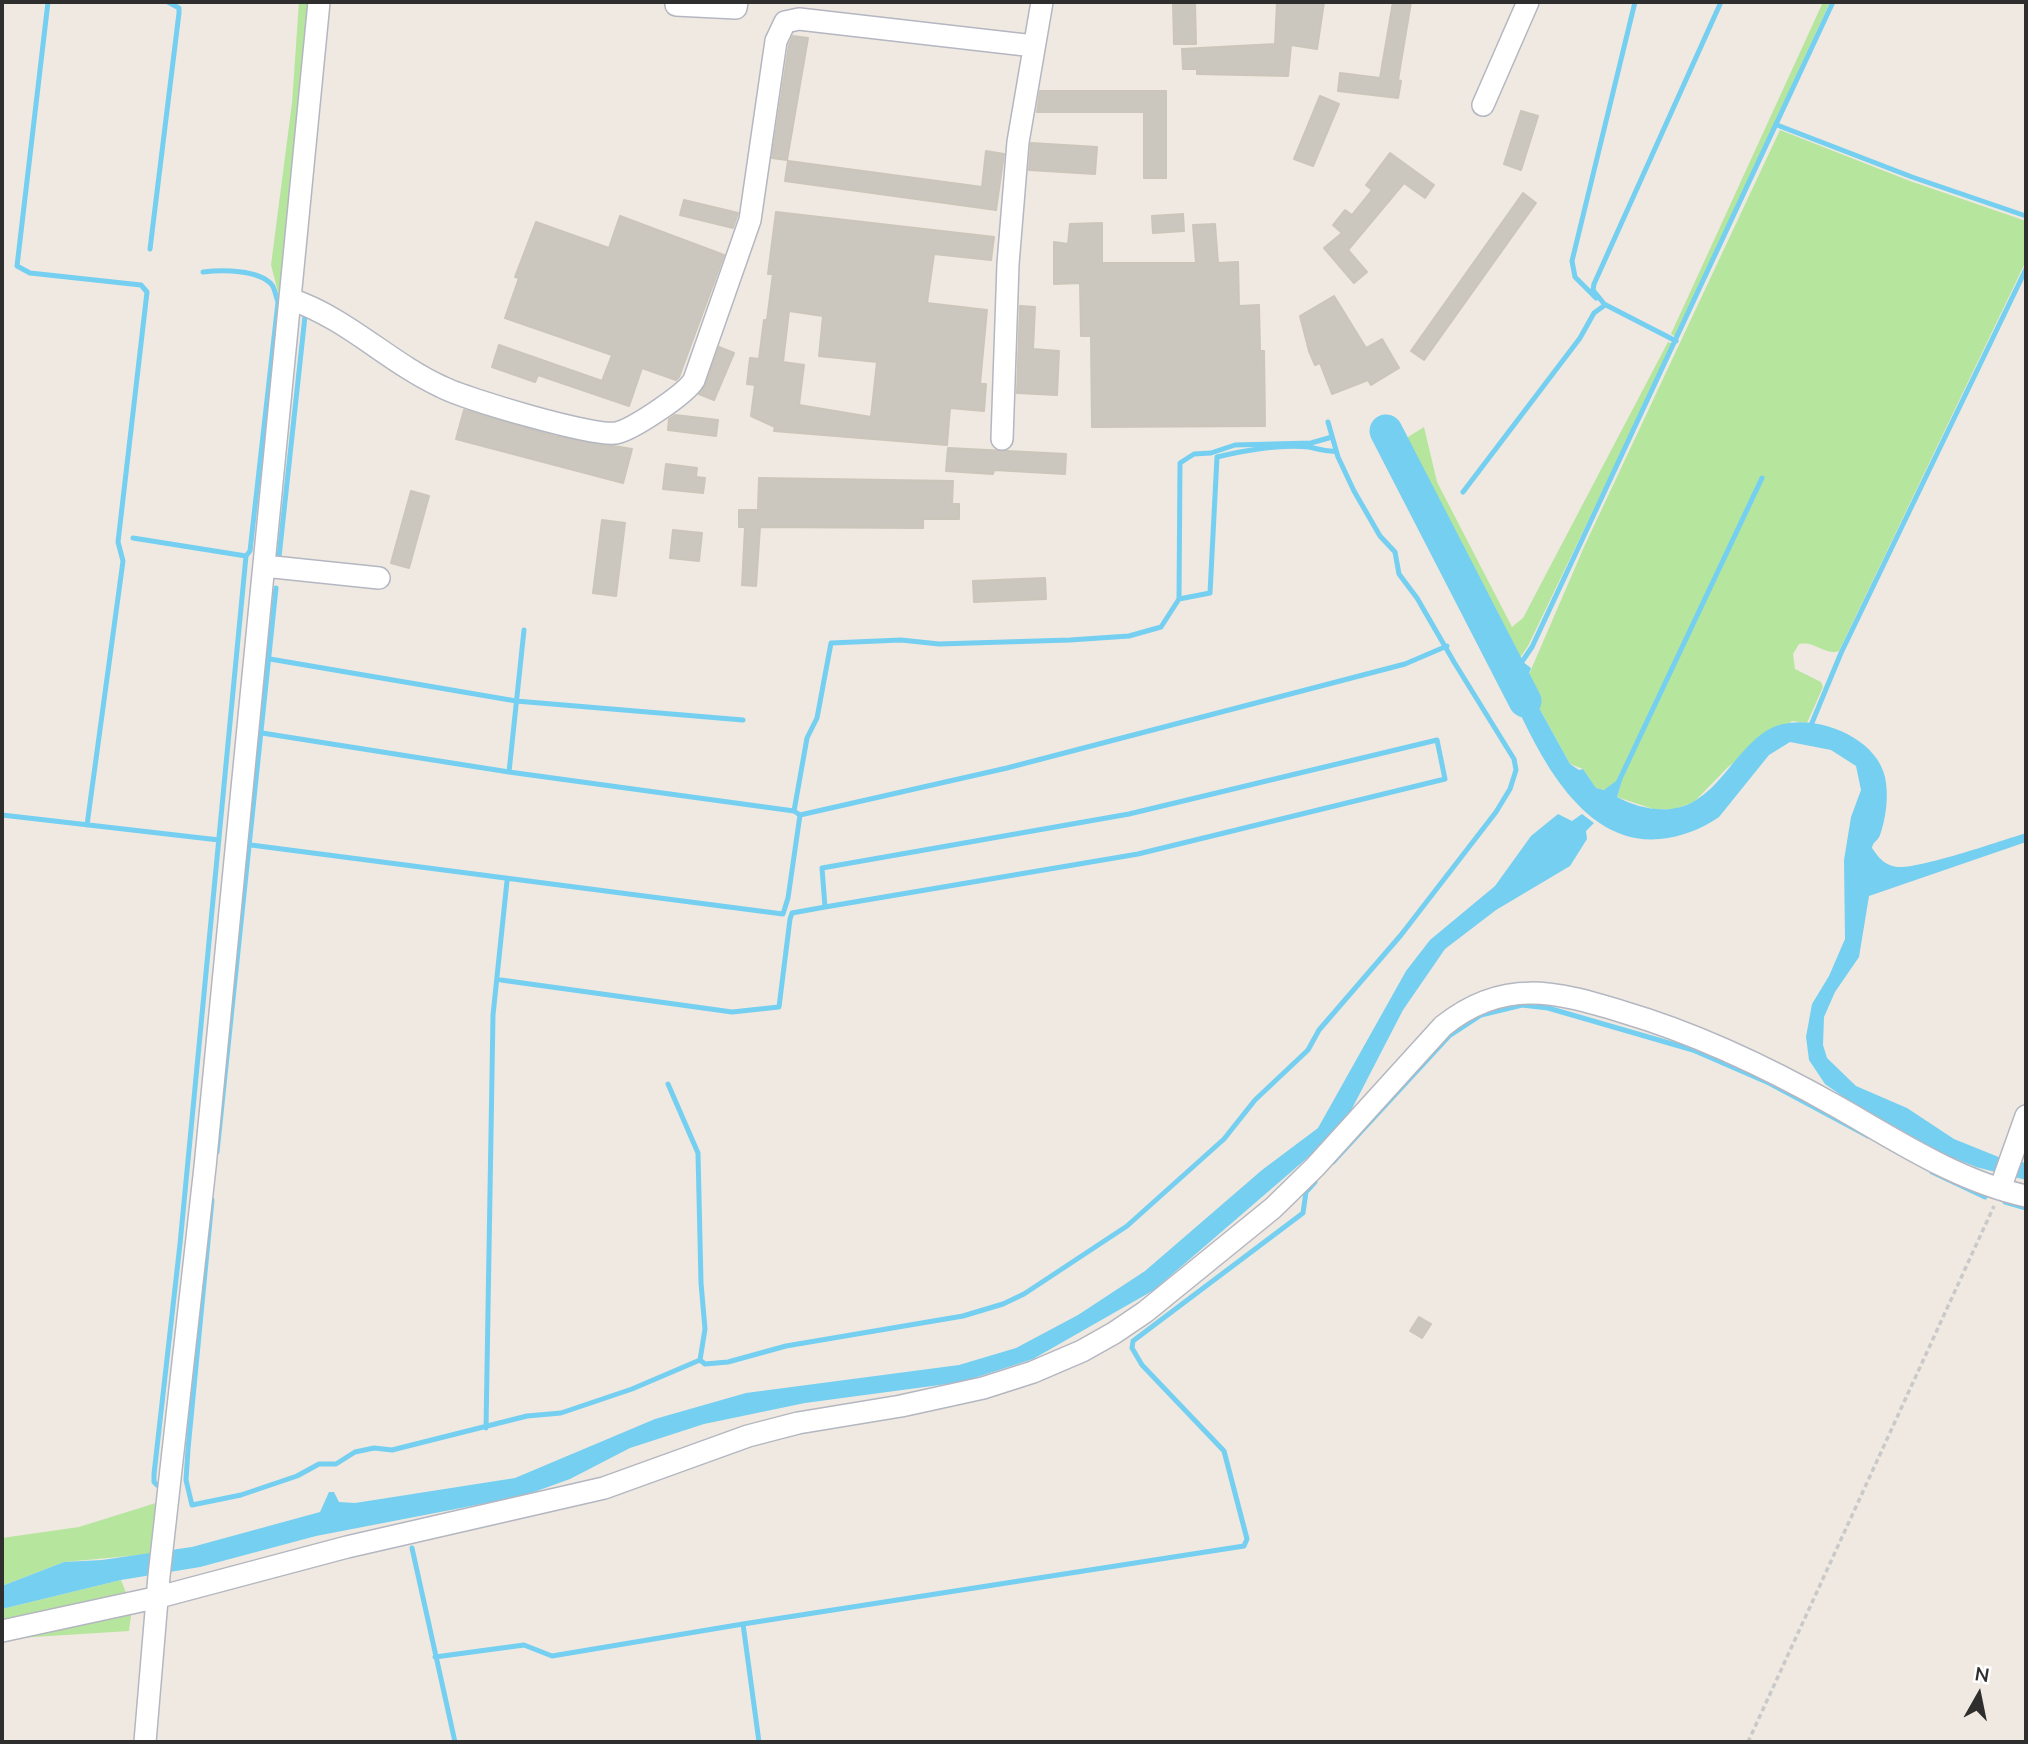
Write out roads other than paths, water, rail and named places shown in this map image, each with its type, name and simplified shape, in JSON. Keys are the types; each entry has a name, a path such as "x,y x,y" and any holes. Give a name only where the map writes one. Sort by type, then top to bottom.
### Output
{"street":[{"path":"145,1742 162,1545 205,1167 319,2"},
{"path":"676,5 736,8 737,2"},
{"path":"1002,439 1008,264 1018,142 1042,2"},
{"path":"1483,105 1528,2"},
{"path":"290,299 315,307 443,388 559,424 616,433 677,399 694,380 750,220 776,41 786,22 799,19 1034,46"},
{"path":"264,566 379,578"},
{"path":"2,1631 159,1587 604,1488 748,1436 798,1423 901,1406 984,1388 1082,1351 1145,1312 1273,1208 1315,1167 1443,1026 1463,1010 1511,993 1536,991 1582,999 1710,1042 1801,1086 1952,1171 2002,1183 2026,1196"},
{"path":"2002,1183 2026,1116"}],"water":[{"path":"1508,657 1519,659 1531,668 1527,679 1528,688 1570,764 1579,770 1583,769 1596,788 1604,790 1616,781 1622,781 1617,797 1635,805 1665,809 1693,802 1704,795 1766,731 1799,722 1836,729 1853,737 1879,761 1885,777 1886,807 1880,835 1872,848 1889,865 1897,867 1923,864 2026,833 2026,842 1869,896 1859,957 1835,992 1824,1017 1823,1045 1827,1058 1856,1086 1907,1108 1954,1139 2001,1158 2026,1163 2026,1180 1976,1167 1941,1153 1825,1084 1809,1060 1806,1037 1812,1004 1829,976 1845,939 1844,860 1851,817 1861,790 1856,766 1831,750 1790,742 1769,755 1719,817 1691,832 1668,838 1631,837 1605,826 1582,808 1561,785 1529,731 1504,678 1499,662"},
{"path":"1558,814 1572,821 1582,814 1594,823 1586,831 1587,839 1570,866 1496,910 1445,949 1403,1010 1342,1128 1154,1290 1033,1359 962,1382 805,1403 704,1424 630,1448 570,1479 523,1496 316,1536 200,1567 121,1580 2,1609 2,1586 64,1562 102,1560 192,1547 320,1512 329,1492 334,1492 339,1502 355,1503 515,1478 655,1419 746,1393 959,1365 1016,1348 1078,1315 1145,1271 1262,1170 1318,1128 1406,971 1430,940 1495,886 1531,836"}],"waterway":[{"path":"48,2 17,266 30,273 141,285 147,292 118,542 123,561 87,825"},
{"path":"150,249 179,13 179,8 168,2"},
{"path":"1596,298 1575,277 1572,261 1635,2"},
{"path":"1463,492 1580,338 1594,313 1605,305 1593,290 1594,284 1721,2"},
{"path":"1519,666 1532,647 1833,2"},
{"path":"1777,125 1912,177 2026,216"},
{"path":"1809,730 1841,653 2026,269"},
{"path":"133,538 246,556 250,551 278,302 272,285 258,276 229,271 203,272"},
{"path":"1604,304 1676,341"},
{"path":"279,557 305,316"},
{"path":"700,1360 705,1364 728,1362 786,1346 963,1316 1003,1304 1024,1294 1127,1226 1224,1139 1255,1100 1308,1050 1319,1030 1401,935 1496,812 1510,789 1516,770 1514,759 1417,598 1399,574 1395,552 1380,536 1338,457 1328,422"},
{"path":"1386,431 1525,701"},
{"path":"1179,599 1180,463 1194,454 1211,453 1235,445 1311,443 1332,437"},
{"path":"794,811 807,738 817,718 831,643 901,640 939,644 1070,640 1129,636 1161,627 1179,599 1210,593 1217,457 1286,446 1336,451"},
{"path":"1617,785 1762,478"},
{"path":"157,1485 154,1482 154,1474 180,1244 246,556"},
{"path":"217,1152 276,588"},
{"path":"509,772 524,630"},
{"path":"262,733 509,772 794,811 800,815 1007,768 1405,664 1447,646"},
{"path":"270,659 516,701 743,720"},
{"path":"501,980 732,1012 779,1007 792,913 1138,854 1445,779 1437,740 1129,814 822,868 825,907"},
{"path":"2,815 219,840"},
{"path":"251,845 783,914 788,898 800,815"},
{"path":"486,1428 493,1015 507,881"},
{"path":"1333,1162 1449,1036 1481,1015 1522,1005 1548,1008 1693,1050 1769,1083 1868,1136"},
{"path":"212,1200 188,1449 186,1480 192,1505 241,1495 297,1476 319,1464 336,1464 355,1452 374,1448 392,1450 527,1416 561,1413 632,1389 700,1360 705,1329 701,1283 698,1153 668,1084"},
{"path":"1932,1172 1985,1197"},
{"path":"743,1624 1244,1546 1247,1539 1224,1451 1142,1365 1132,1348 1133,1341 1303,1213 1306,1192 1315,1182"},
{"path":"2005,1202 2026,1208"},
{"path":"412,1548 455,1742"},
{"path":"435,1657 524,1645 552,1656 743,1624 759,1742"}]}
